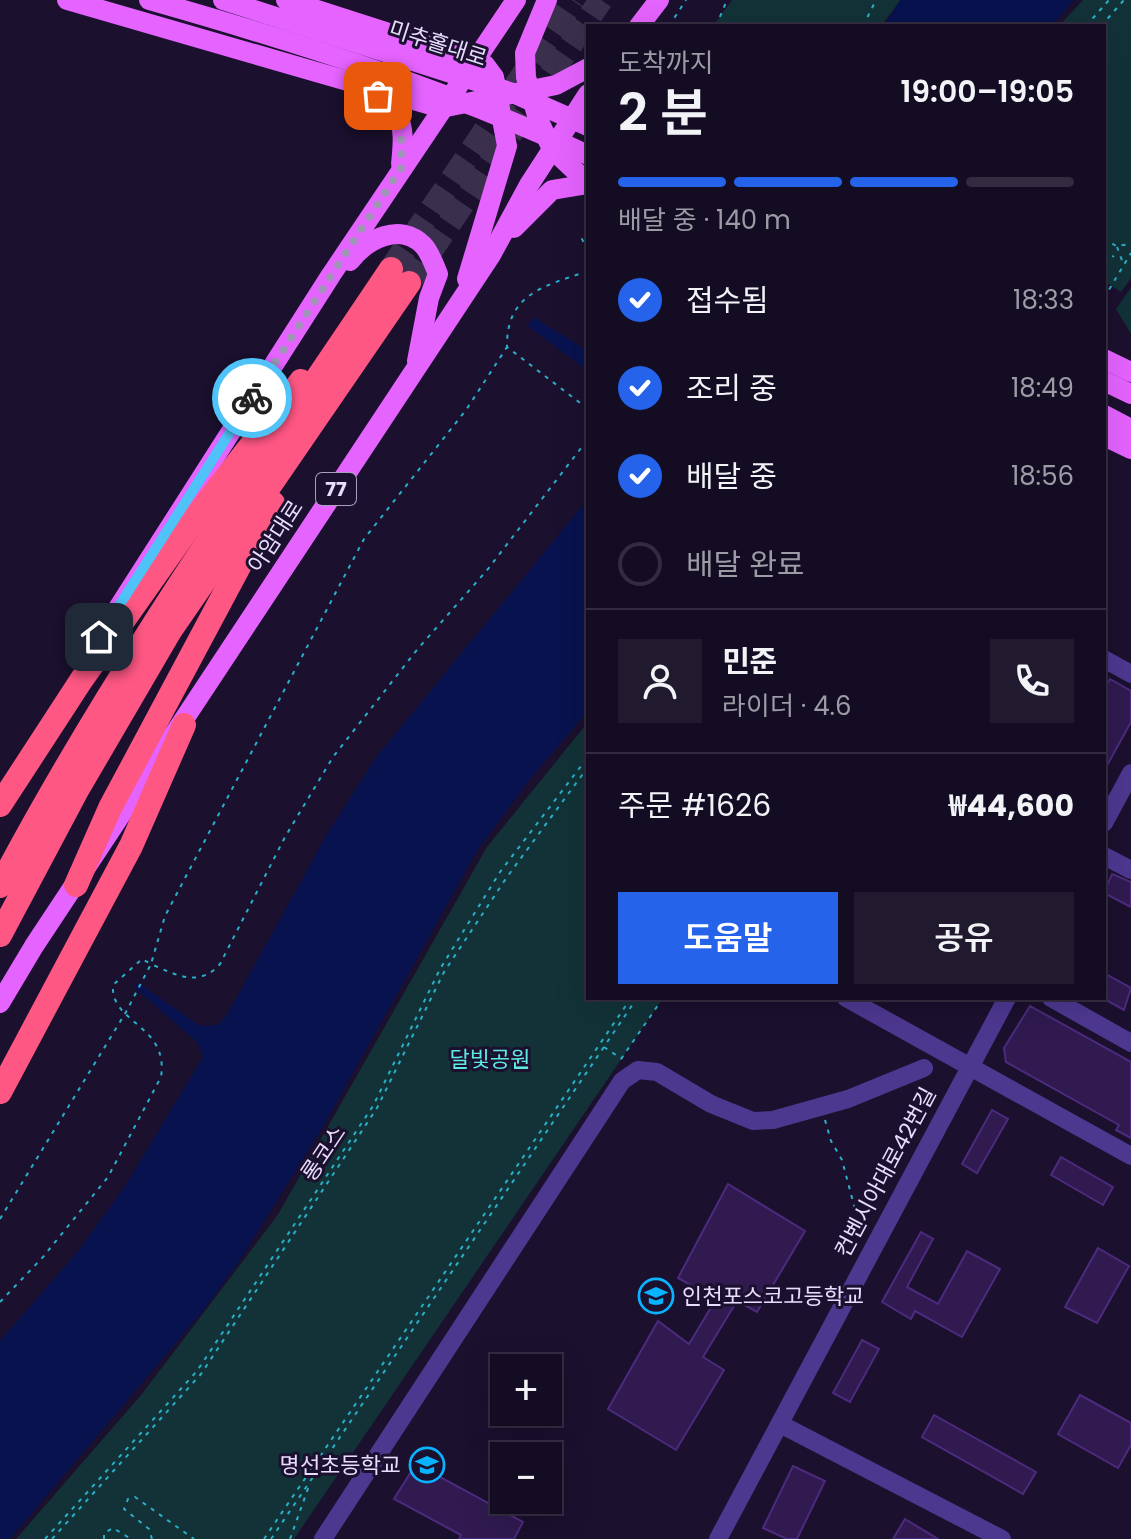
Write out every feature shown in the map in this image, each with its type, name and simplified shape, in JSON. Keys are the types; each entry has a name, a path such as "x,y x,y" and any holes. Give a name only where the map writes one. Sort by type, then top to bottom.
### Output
{"highway":[{"name":"아암대로","path":"0,886 54,783 153,623 354,324 400,276 349,369 170,631 76,792 0,935"},
{"path":"0,805 82,679 204,506 278,407 354,324"},
{"path":"76,885 110,808 245,553 349,369"},
{"path":"0,1092 131,846 184,725"}],"main road":[{"path":"67,0 363,85 450,100 507,117 586,154"},
{"name":"미추홀대로","path":"149,0 309,46 450,100"},
{"name":"미추홀대로","path":"223,0 513,93 586,125"},
{"path":"286,0 485,65 496,87 507,146 460,302"},
{"path":"0,792 331,275 516,0"},
{"path":"547,0 525,53 528,84 552,149 586,181"},
{"path":"643,23 659,0"},
{"path":"556,85 586,69"},
{"path":"450,100 496,87 512,74 528,84 556,85 586,96"},
{"path":"363,85 393,108 401,121 401,168"},
{"name":"아암대로","path":"0,1003 491,255 552,149 586,98"},
{"path":"491,255 552,190 586,183"},
{"path":"331,275 344,267 361,247 381,237 406,234 425,246 438,274 429,298 416,369"},
{"path":"1106,360 1131,372"},
{"path":"1106,382 1131,394"},
{"path":"1106,416 1131,429"},
{"path":"1106,437 1131,449"}],"street":[{"path":"1106,660 1131,674"},
{"path":"1106,819 1131,773"},
{"path":"1106,857 1131,870"},
{"path":"849,1000 967,1068 1131,1156"},
{"name":"컨벤시아대로42번길","path":"718,1539 1006,1000"},
{"path":"1055,1000 1131,1043"},
{"path":"323,1539 622,1081 638,1070 657,1072 711,1104 753,1121 763,1121 861,1094 924,1068"},
{"path":"780,1424 1002,1539"}],"path":[{"path":"670,24 686,0"},
{"path":"717,24 727,0"},
{"path":"864,24 876,0"},
{"path":"1088,24 1109,0"},
{"path":"1103,24 1124,0"},
{"path":"1106,239 1116,246 1123,266"},
{"path":"1116,246 1131,244"},
{"path":"1106,251 1114,257"},
{"path":"1106,295 1131,253"},
{"path":"0,1219 149,973 165,916 364,539 466,410 507,347 507,323 516,304 559,281 586,272"},
{"path":"507,347 586,407"},
{"path":"0,1302 43,1257 108,1177 161,1077 164,1059 159,1046 126,1012 116,1006 113,985 142,959 190,979 211,975 220,964 285,837 333,757 416,651 488,569 586,442"},
{"name":"롱코스","path":"45,1539 197,1371 373,1106 440,969 500,872 586,760"},
{"path":"52,1539 201,1374 377,1108 444,972 507,877 586,770"},
{"path":"264,1539 630,1000"},
{"path":"271,1539 636,1000"},
{"path":"621,1059 662,1000"},
{"path":"599,1045 638,1070"},
{"path":"828,1130 842,1160 856,1213"},
{"path":"290,1539 318,1459"},
{"path":"152,1539 149,1529 124,1509 128,1499 135,1497 194,1539"},
{"path":"104,1539 104,1533 113,1528 131,1539"}],"green space":[{"path":"732,0 901,0 883,24 714,24"},
{"path":"1083,0 1131,0 1131,278 1121,292 1106,282 1106,24 1061,24"},
{"path":"1131,288 1131,334 1116,309"},
{"name":"달빛공원","path":"586,724 586,1000 662,1000 294,1539 16,1539 142,1394 277,1216 487,847"}],"shaded area":[{"path":"900,0 1074,0 1054,24 885,24"},
{"path":"533,317 586,350 586,370 528,326"},
{"path":"586,501 586,713 530,779 477,851 320,1132 238,1263 202,1312 10,1539 0,1539 0,1341 79,1250 125,1186 203,1057 198,1043 135,988 137,982 200,1026 218,1025 227,1015 327,834 377,756"}],"building":[{"path":"1110,679 1131,691 1131,722 1106,767 1106,686"},
{"path":"1112,874 1131,882 1131,907 1106,894"},
{"path":"1106,974 1131,988 1124,1010 1106,1000"},
{"path":"1030,1006 1131,1062 1131,1138 1116,1130 1119,1125 1006,1062 1004,1048"},
{"path":"992,1110 1008,1119 977,1173 962,1164"},
{"path":"1061,1157 1113,1187 1103,1205 1051,1175"},
{"path":"728,1184 805,1231 757,1312 737,1301 703,1357 724,1370 676,1450 608,1409 658,1321 689,1344 716,1299 678,1278"},
{"path":"921,1232 933,1239 907,1287 938,1304 967,1251 1000,1269 962,1337 915,1311 911,1319 882,1302"},
{"path":"1098,1248 1129,1266 1097,1323 1065,1307"},
{"path":"862,1340 879,1349 850,1402 833,1393"},
{"path":"1080,1395 1131,1423 1131,1445 1118,1468 1058,1434"},
{"path":"934,1415 1036,1472 1023,1494 922,1437"},
{"path":"416,1464 490,1504 490,1514 508,1514 523,1522 514,1539 459,1539 461,1535 394,1499"},
{"path":"793,1466 825,1481 797,1539 787,1539 763,1528"},
{"path":"905,1519 938,1539 893,1539"}],"tunnel":[{"path":"391,269 574,0"},
{"path":"409,283 601,0"}],"way so far":[{"path":"252,398 401,168 404,138 401,121 393,108 378,96"}],"place":[{"name":"인천포스코고등학교","path":"656,1296"},
{"name":"명선초등학교","path":"427,1465"}],"route":[{"path":"99,637 252,398"}]}
